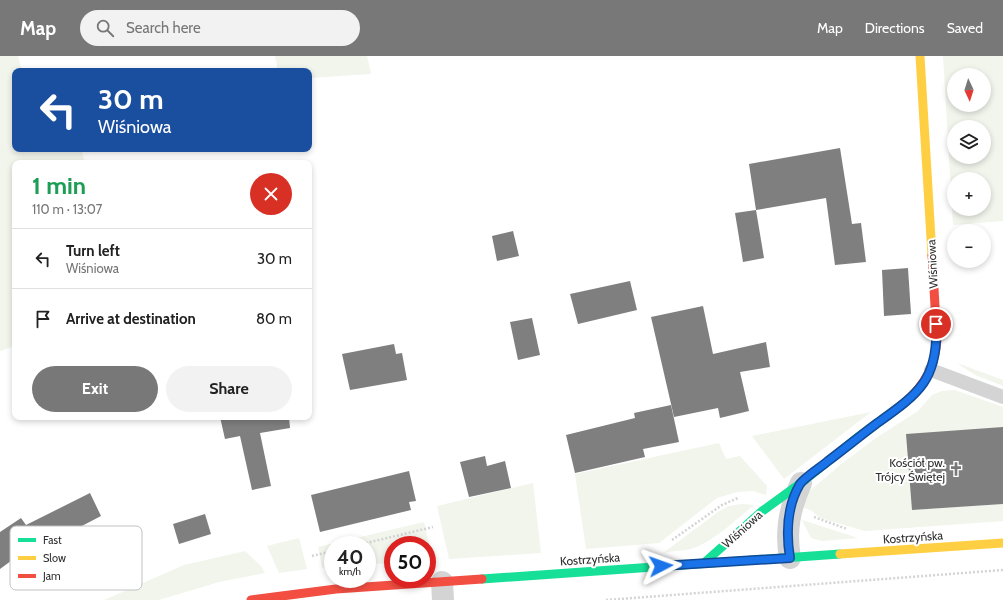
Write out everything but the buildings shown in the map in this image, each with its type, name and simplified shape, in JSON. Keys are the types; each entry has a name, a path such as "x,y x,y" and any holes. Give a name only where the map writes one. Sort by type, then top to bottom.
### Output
{"main road":[{"name":"Wiśniowa","path":"801,483 857,438 906,403 917,392 931,370 936,354 937,340 920,56"},
{"name":"Wiśniowa","path":"704,563 761,512 781,507"},
{"name":"Kostrzyńska","path":"251,600 299,592 443,591 704,563 1003,543"}],"street":[{"name":"Wiśniowa","path":"790,558 787,531 781,507 801,483"}],"lane":[{"path":"931,370 1003,397"}],"path":[{"path":"668,543 722,505 741,497 754,497 851,530"},
{"path":"376,541 432,527"},
{"path":"312,556 324,553"},
{"path":"606,600 1003,570"}],"shaded area":[{"path":"0,56 18,56 21,68 12,68 12,152 82,152 84,160 12,160 12,347 0,351"},
{"path":"275,56 367,56 371,74 312,78 312,68 277,68"},
{"path":"943,56 1003,56 1003,221 953,224 952,216 991,216 991,172 950,172 949,164 991,164 991,120 947,120 947,124"},
{"path":"957,363 1003,380 1003,386 975,375"},
{"path":"955,390 1003,407 1003,427 912,510 1003,504 1003,521 865,531 820,518 812,511 800,506 804,496 840,465 876,438 918,411 932,395 942,391"},
{"path":"871,412 784,479 752,436"},
{"path":"719,443 726,459 740,456 767,486 766,495 753,491 737,492 717,498 659,543 586,549 575,474"},
{"path":"533,483 541,553 449,559 437,506"},
{"path":"742,504 754,505 708,541 691,549 663,553 718,512 729,506"},
{"path":"802,520 858,538 822,541 811,538"},
{"path":"424,522 427,536 384,536 384,563 376,564 376,536 365,536"},
{"path":"299,538 307,569 279,573 267,546"},
{"path":"324,546 324,568 322,568 318,547"},
{"path":"245,551 261,566 265,573 219,582 159,600 104,600 127,590 142,590 142,583 184,565"}],"traffic: fast":[{"path":"704,563 761,512 894,411"},
{"path":"482,579 840,554"}],"traffic: slow":[{"path":"920,56 932,255"},
{"path":"840,554 1003,543"}],"traffic: jam":[{"path":"894,411 911,397 924,381 936,352 937,340 932,255"},
{"path":"251,600 336,589 482,579"}],"place":[{"name":"Kościół pw. Trójcy Świętej","path":"956,469"}],"route":[{"path":"661,566 790,558 787,531 793,500 801,483 857,438 906,403 917,392 926,380 936,354 936,324"}]}
